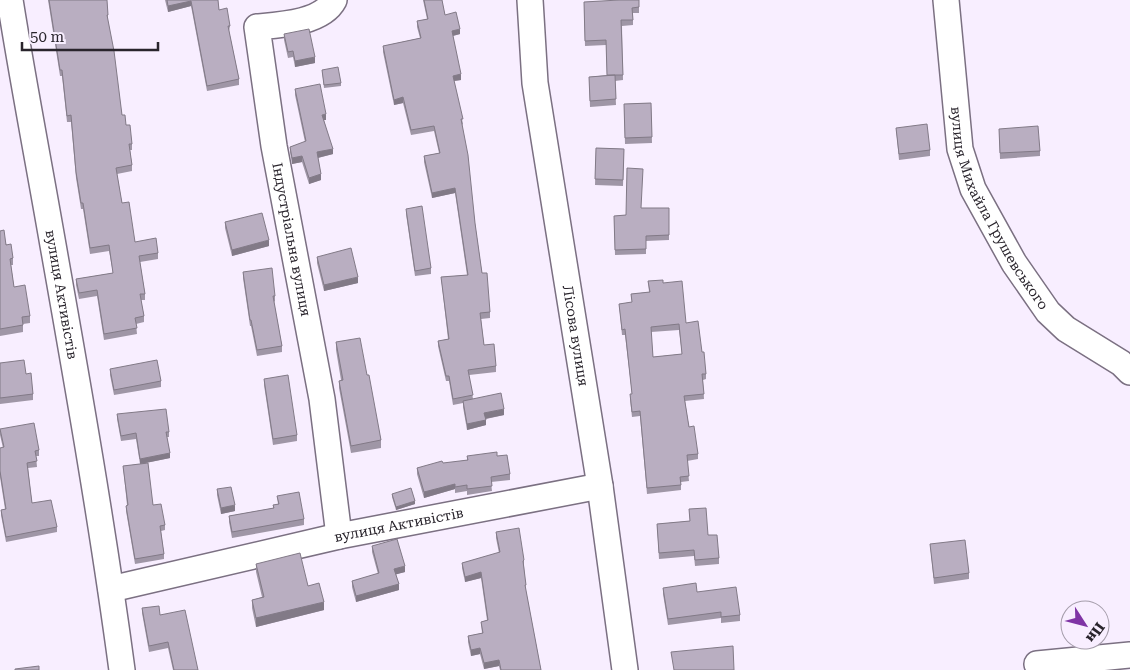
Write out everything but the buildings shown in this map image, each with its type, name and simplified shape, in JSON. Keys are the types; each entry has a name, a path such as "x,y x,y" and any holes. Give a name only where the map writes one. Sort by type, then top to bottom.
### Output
{"street":[{"name":"вулиця Активістів","path":"10,0 111,589 122,670"},
{"name":"Індустріальна вулиця","path":"334,0 329,8 295,24 257,27 274,146 322,399 340,536"},
{"name":"Лісова вулиця","path":"530,0 535,82 600,486 625,670"},
{"name":"вулиця Михайла Грушевського","path":"946,0 960,149 973,189 1014,263 1048,312 1066,329 1120,363 1130,372"},
{"name":"вулиця Активістів","path":"111,589 340,536 600,486"},
{"path":"1037,664 1130,655"}]}
